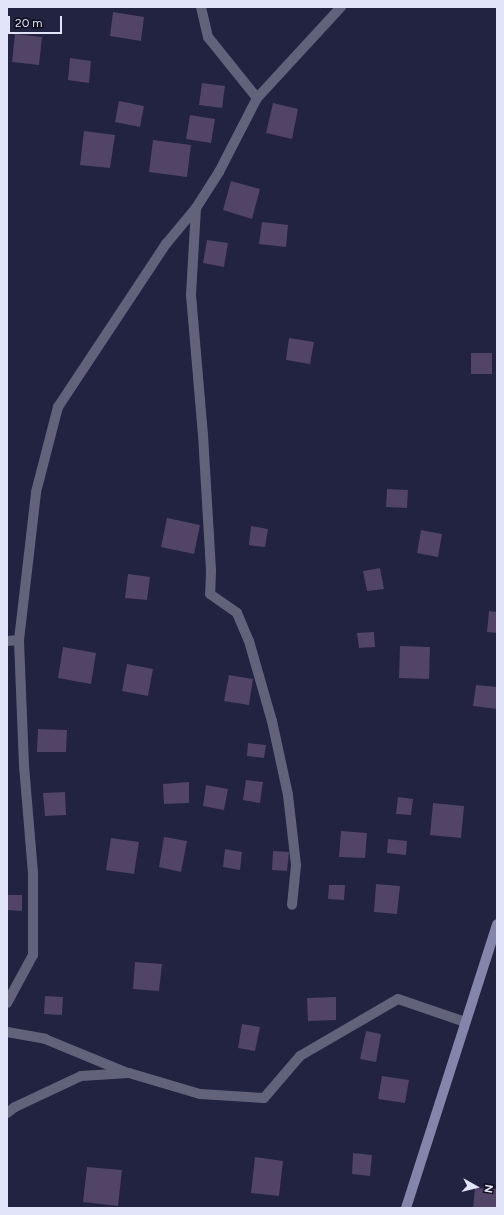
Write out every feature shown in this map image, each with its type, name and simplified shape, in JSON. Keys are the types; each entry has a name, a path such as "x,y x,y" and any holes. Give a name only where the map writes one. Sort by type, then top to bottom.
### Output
{"street":[{"path":"201,7 208,37 257,98"},
{"path":"7,1003 33,955 33,873 24,766 19,640 36,492 58,407 166,244 196,208 219,172 257,98 341,7"},
{"path":"196,208 191,295 206,475 211,570 210,594 237,613 249,641 272,721 288,795 296,865 292,905"},
{"path":"7,640 19,640"},
{"path":"406,1208 497,924"},
{"path":"7,1032 45,1039 129,1073 200,1094 264,1098 300,1056 398,999 466,1022"},
{"path":"7,1113 15,1107 81,1076 129,1073"}],"building":[{"path":"113,12 144,17 141,41 110,36"},
{"path":"15,34 42,37 39,65 12,62"},
{"path":"70,58 91,61 89,83 68,80"},
{"path":"202,83 225,86 222,108 199,105"},
{"path":"119,101 144,106 140,127 115,122"},
{"path":"273,103 298,109 292,139 266,133"},
{"path":"190,115 215,119 211,143 186,139"},
{"path":"84,131 115,135 110,168 80,165"},
{"path":"153,140 191,145 187,177 149,172"},
{"path":"231,181 260,189 252,219 223,210"},
{"path":"262,222 288,225 286,247 259,244"},
{"path":"207,240 228,243 224,267 203,263"},
{"path":"289,338 314,342 310,364 286,360"},
{"path":"471,353 492,353 492,374 471,374"},
{"path":"387,489 408,490 407,508 386,507"},
{"path":"167,518 200,525 194,554 161,547"},
{"path":"251,526 268,529 265,547 249,545"},
{"path":"421,530 442,534 438,557 417,553"},
{"path":"380,568 384,589 367,591 363,571"},
{"path":"128,574 150,577 147,600 125,598"},
{"path":"489,611 497,612 497,633 487,632"},
{"path":"374,632 375,647 359,648 357,633"},
{"path":"400,646 430,647 429,679 399,678"},
{"path":"63,647 96,653 91,684 58,678"},
{"path":"127,664 153,669 148,696 122,691"},
{"path":"229,675 253,679 249,705 224,701"},
{"path":"476,685 497,687 497,709 473,706"},
{"path":"38,729 67,730 66,752 37,752"},
{"path":"248,743 266,745 264,758 247,756"},
{"path":"246,780 263,782 260,803 243,800"},
{"path":"189,782 189,803 164,804 163,784"},
{"path":"206,785 228,789 224,810 203,806"},
{"path":"65,792 66,815 45,816 43,793"},
{"path":"398,797 413,799 411,815 396,814"},
{"path":"433,803 464,806 461,838 430,835"},
{"path":"341,831 367,833 365,858 339,857"},
{"path":"164,837 187,841 181,872 159,867"},
{"path":"111,838 139,842 134,874 106,870"},
{"path":"388,839 407,841 406,855 387,853"},
{"path":"225,849 242,852 240,870 223,867"},
{"path":"273,851 289,852 287,871 272,870"},
{"path":"376,884 400,886 397,914 374,912"},
{"path":"329,885 345,885 344,900 328,899"},
{"path":"7,895 22,895 22,911 7,910"},
{"path":"135,962 162,964 159,991 133,989"},
{"path":"45,996 63,997 62,1015 44,1014"},
{"path":"336,997 336,1020 308,1021 307,998"},
{"path":"242,1024 260,1027 255,1051 238,1048"},
{"path":"366,1031 381,1034 376,1062 360,1059"},
{"path":"382,1076 409,1080 405,1103 378,1099"},
{"path":"353,1153 372,1155 370,1176 352,1174"},
{"path":"255,1157 283,1161 279,1196 251,1193"},
{"path":"87,1167 122,1170 118,1206 83,1202"},
{"path":"475,1188 497,1189 497,1208 473,1208"}]}
